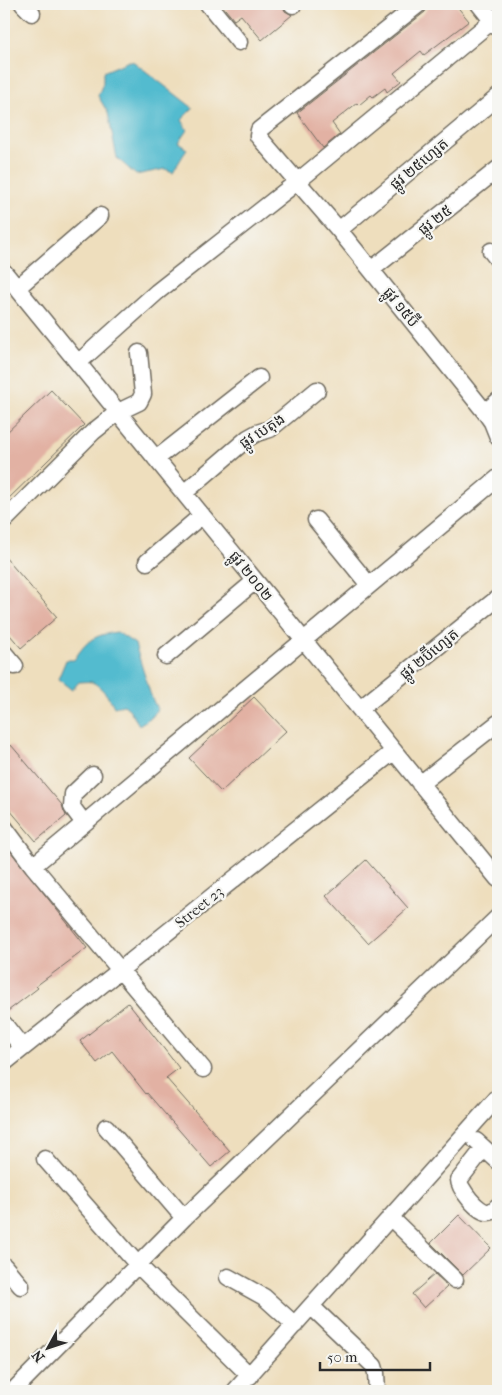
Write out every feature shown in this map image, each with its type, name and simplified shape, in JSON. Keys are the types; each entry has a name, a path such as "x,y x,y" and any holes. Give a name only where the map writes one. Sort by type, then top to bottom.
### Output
{"street":[{"name":"ផ្លូវ ១៥ប៊ី","path":"419,4 259,130 258,136 339,230 485,412 492,422 498,437"},
{"path":"78,363 157,292 496,22 479,4"},
{"path":"211,5 239,42"},
{"name":"ផ្លូវ ២៥ហ្សេត","path":"339,230 498,97"},
{"name":"ផ្លូវ ២៥","path":"371,270 498,169"},
{"path":"17,288 100,216"},
{"name":"ផ្លូវ ២០០២","path":"4,272 498,879"},
{"path":"4,521 93,432 118,412 139,402 143,394 139,353"},
{"path":"156,459 259,378"},
{"name":"ផ្លូវ បេតុង","path":"184,493 248,438 257,432 270,429 317,390"},
{"path":"485,412 498,401"},
{"path":"33,866 498,478"},
{"path":"147,562 202,515"},
{"path":"316,520 369,585"},
{"path":"166,656 255,581"},
{"name":"ផ្លូវ ២ប៊ីហ្សេត","path":"360,709 498,598"},
{"path":"4,653 15,666"},
{"path":"420,784 498,723"},
{"name":"Street 23","path":"4,1062 394,751"},
{"path":"84,823 72,807 72,794 93,775"},
{"path":"4,827 33,866 203,1069"},
{"path":"13,1391 184,1218 498,917"},
{"path":"4,1024 22,1047"},
{"path":"235,1391 498,1097"},
{"path":"106,1127 184,1218"},
{"path":"466,1132 498,1161"},
{"path":"484,1148 459,1180 459,1184 481,1211 486,1213 498,1206"},
{"path":"45,1159 138,1265 250,1376"},
{"path":"390,1217 455,1280"},
{"path":"4,1266 21,1286"},
{"path":"228,1277 264,1298 295,1325"},
{"path":"312,1307 374,1366 377,1391"}],"water":[{"path":"129,61 134,62 193,108 181,120 187,130 178,143 187,149 173,172 165,169 136,175 117,158 108,113 98,96 103,83 103,72"},
{"path":"117,632 135,644 151,696 157,709 153,716 139,725 129,709 124,705 114,707 99,686 90,682 79,682 72,690 58,679 66,660 74,660 87,643 102,635"}],"building":[{"path":"221,4 282,4 285,11 292,15 262,40 241,15 234,20"},
{"path":"429,4 455,4 469,21 424,55 421,51 394,73 401,81 387,92 385,88 373,97 371,95 359,105 357,103 332,123 340,134 323,148 297,113 425,12"},
{"path":"51,390 84,425 4,503 4,435"},
{"path":"4,556 57,617 21,648 4,628"},
{"path":"254,697 286,731 221,792 189,758"},
{"path":"11,745 62,805 66,816 36,841 4,803 4,751"},
{"path":"4,843 87,948 36,986 38,988 4,1014"},
{"path":"366,860 408,908 368,943 326,896"},
{"path":"128,1003 179,1068 166,1078 230,1151 211,1167 146,1094 112,1051 97,1063 80,1041"},
{"path":"459,1215 491,1248 463,1275 431,1243"},
{"path":"435,1274 447,1287 424,1308 412,1294"}]}
